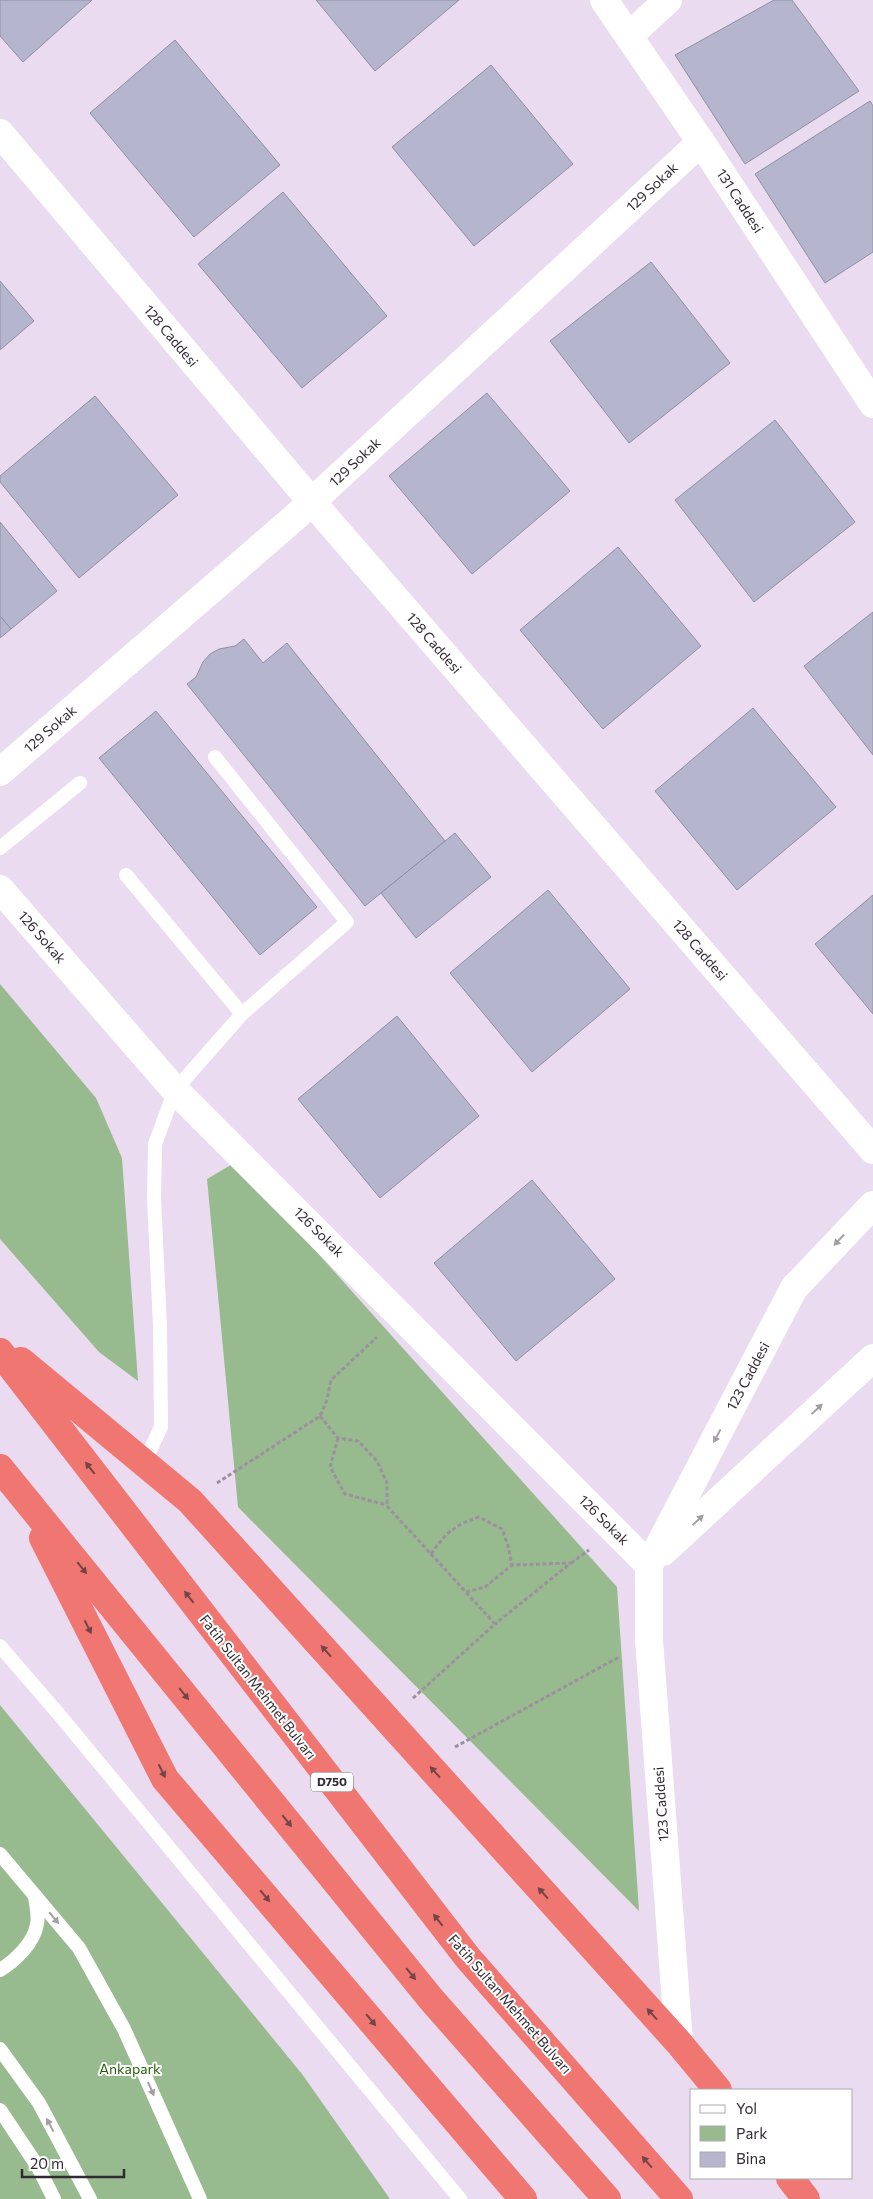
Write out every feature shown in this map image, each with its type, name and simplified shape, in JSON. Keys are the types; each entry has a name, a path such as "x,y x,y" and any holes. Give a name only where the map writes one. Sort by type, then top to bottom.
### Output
{"highway":[{"path":"0,1344 190,1501 678,2043 717,2089"},
{"name":"Fatih Sultan Mehmet Bulvarı","path":"0,1352 468,1958 679,2199"},
{"path":"0,1468 431,1999 606,2199"},
{"path":"18,1490 166,1779 523,2199"},
{"path":"791,2179 806,2199"}],"street":[{"name":"131 Caddesi","path":"604,0 630,35 871,399"},
{"path":"630,35 668,0"},
{"name":"128 Caddesi","path":"0,133 312,502 873,1150"},
{"name":"129 Sokak","path":"0,772 312,502 700,142"},
{"name":"126 Sokak","path":"0,889 175,1090 649,1565"},
{"name":"123 Caddesi","path":"678,2043 649,1640 649,1565 794,1288 873,1205"},
{"path":"649,1565 873,1358"}],"lane":[{"path":"144,1463 161,1426 154,1144 175,1090 242,1014 347,922 215,757"},
{"path":"0,848 80,783"},
{"path":"126,875 242,1014"},
{"path":"0,1646 57,1712 460,2199"},
{"path":"0,1854 78,1948 124,2029 200,2199"},
{"path":"0,1970 13,1963 29,1943 37,1925 36,1896"},
{"path":"0,2049 38,2103 90,2199"},
{"path":"0,2110 38,2167 54,2199"}],"path":[{"path":"190,1501 320,1416 327,1400 331,1380 401,1315"},
{"path":"320,1416 338,1438 358,1441 377,1461 387,1483 387,1506"},
{"path":"338,1438 330,1467 345,1494 387,1506 495,1624"},
{"path":"431,1554 447,1532 464,1522 479,1517 502,1529 512,1565"},
{"path":"388,1720 495,1624 572,1563 512,1565 485,1587 466,1592"},
{"path":"426,1763 649,1640"}],"green space":[{"path":"0,984 96,1098 122,1158 138,1381 99,1352 0,1239"},
{"path":"236,1162 617,1587 639,1911 238,1507 207,1179"},
{"name":"Ankapark","path":"0,1705 302,2074 390,2199 0,2199"}],"building":[{"path":"0,0 92,0 23,62 0,36"},
{"path":"316,0 459,0 375,71"},
{"path":"774,0 792,0 859,91 745,164 675,55"},
{"path":"175,40 280,165 194,237 90,113"},
{"path":"491,65 573,164 474,246 392,147"},
{"path":"870,101 873,106 873,252 825,283 755,174"},
{"path":"283,192 387,316 302,388 198,264"},
{"path":"651,262 730,363 629,443 550,341"},
{"path":"0,281 34,321 0,350"},
{"path":"487,393 570,491 472,574 389,476"},
{"path":"95,396 178,495 79,578 0,482 0,476"},
{"path":"775,420 855,522 754,602 675,500"},
{"path":"0,522 57,591 11,629 0,616"},
{"path":"618,547 701,646 603,729 520,630"},
{"path":"873,612 873,755 804,666"},
{"path":"0,616 11,629 0,638"},
{"path":"244,639 263,663 287,643 445,841 365,906 187,684 196,677 203,662 210,654 219,649 235,646"},
{"path":"753,708 836,807 737,890 655,791"},
{"path":"156,711 317,907 260,955 99,758"},
{"path":"455,833 491,877 416,938 381,893"},
{"path":"548,890 630,989 532,1072 450,973"},
{"path":"873,895 873,1014 815,944"},
{"path":"397,1016 479,1116 380,1198 298,1099"},
{"path":"532,1180 615,1279 516,1361 434,1263"}]}
